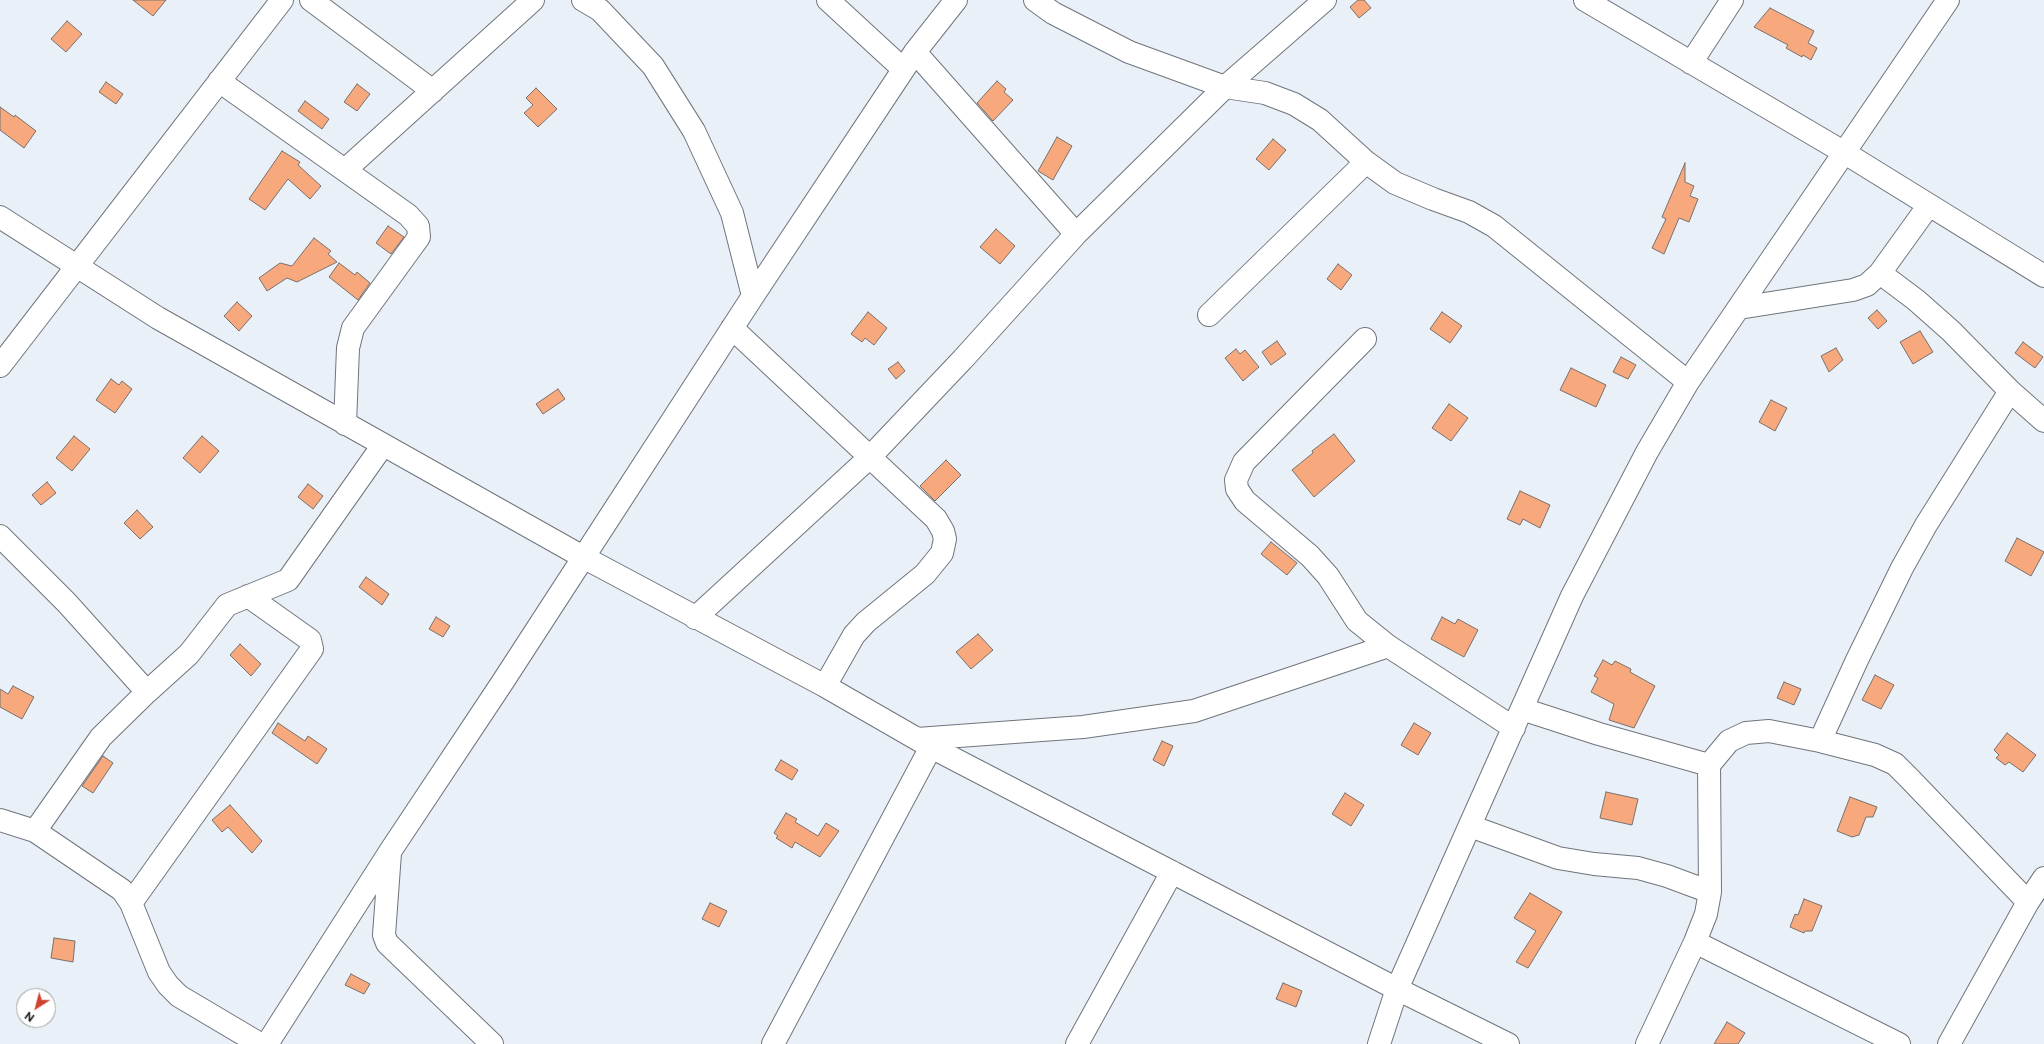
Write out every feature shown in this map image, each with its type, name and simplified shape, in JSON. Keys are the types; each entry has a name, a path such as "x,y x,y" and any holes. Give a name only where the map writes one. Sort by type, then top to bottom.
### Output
{"street":[{"path":"0,366 218,81 282,0"},
{"path":"311,0 433,90"},
{"path":"345,170 533,0"},
{"path":"583,0 600,10 653,66 694,131 732,213 752,296"},
{"path":"828,0 909,61 1076,234"},
{"path":"267,1044 391,850 498,690 752,296 909,61 956,0"},
{"path":"1036,0 1053,13 1130,52 1225,87 1266,93 1294,104 1320,120 1366,162 1395,184 1469,212 1494,226 1688,382"},
{"path":"695,618 870,457 963,359 1076,234 1225,87 1325,0"},
{"path":"1585,0 1845,153 2044,276"},
{"path":"1691,63 1732,0"},
{"path":"1379,1044 1397,989 1572,596 1607,526 1688,382 1948,0"},
{"path":"218,81 408,214 418,226 419,237 353,328 348,348 345,424"},
{"path":"1208,315 1366,162"},
{"path":"1739,308 1853,290 1866,285 1880,273 1928,204"},
{"path":"5,226 76,266 158,318 345,424 695,618 825,686 924,743 1397,989 1508,1044"},
{"path":"1880,273 1952,330 2010,391 2044,420"},
{"path":"732,328 936,519 943,531 944,547 942,553 925,574 866,622 858,631 825,686"},
{"path":"1365,339 1244,462 1236,480 1237,489 1245,500 1310,556 1328,576 1357,621 1388,646 1518,719 1599,734 1709,765"},
{"path":"1820,741 1856,660 1902,568 1930,519 2010,391"},
{"path":"35,831 102,737 147,692 189,654 227,605 288,580 383,445"},
{"path":"0,536 67,603 147,692"},
{"path":"131,903 312,649 310,640 248,596"},
{"path":"924,743 1083,727 1194,711 1388,646"},
{"path":"1647,1044 1695,942 1706,914 1710,892 1709,765 1729,741 1746,733 1769,731 1820,741 1875,755 1895,764 2028,902"},
{"path":"774,1044 924,743"},
{"path":"0,820 35,831 122,890 131,903 159,972 168,985 179,996 260,1044"},
{"path":"1470,826 1558,858 1594,864 1638,868 1667,876 1710,892"},
{"path":"391,850 384,935 386,943 492,1044"},
{"path":"1077,1044 1172,872"},
{"path":"1949,1044 2028,902 2044,878"},
{"path":"1695,942 1899,1044"}],"building":[{"path":"133,0 166,0 153,16"},
{"path":"1358,0 1364,0 1371,8 1359,18 1350,7"},
{"path":"1770,8 1814,31 1808,43 1817,48 1811,60 1786,48 1788,45 1754,27"},
{"path":"67,21 82,34 66,52 51,39"},
{"path":"997,81 1006,89 1004,92 1013,100 993,121 977,103"},
{"path":"106,82 123,94 116,104 99,92"},
{"path":"357,84 370,94 357,111 344,102"},
{"path":"536,88 557,109 538,127 524,113 533,105 526,98"},
{"path":"305,101 329,119 322,129 298,111"},
{"path":"0,107 14,117 15,115 36,131 24,148 0,130"},
{"path":"1057,137 1072,146 1053,180 1038,171"},
{"path":"1273,139 1286,150 1269,170 1256,159"},
{"path":"282,151 300,162 298,165 321,186 310,199 288,179 265,210 249,199"},
{"path":"1685,163 1685,182 1694,186 1690,196 1698,199 1689,222 1679,218 1664,254 1652,248 1666,219 1662,217"},
{"path":"388,226 404,237 391,254 376,243"},
{"path":"996,229 1015,246 1000,264 980,247"},
{"path":"314,238 331,251 328,254 337,262 297,282 287,278 267,291 259,278 280,263 292,266"},
{"path":"339,263 355,275 357,272 370,283 358,300 329,277"},
{"path":"1338,264 1352,275 1341,290 1327,279"},
{"path":"237,302 252,316 239,331 224,316"},
{"path":"1877,310 1887,321 1878,329 1868,318"},
{"path":"868,312 887,328 874,345 865,338 862,342 851,334"},
{"path":"1442,312 1462,326 1450,343 1430,329"},
{"path":"1920,331 1933,352 1913,364 1900,342"},
{"path":"1277,341 1286,354 1271,365 1262,352"},
{"path":"2023,342 2043,357 2035,368 2015,353"},
{"path":"1836,348 1843,360 1829,372 1821,356"},
{"path":"1236,349 1240,354 1245,350 1259,367 1243,381 1225,358"},
{"path":"1621,357 1636,365 1628,379 1613,372"},
{"path":"898,362 905,371 896,379 888,369"},
{"path":"1571,368 1606,385 1596,407 1560,390"},
{"path":"111,379 119,385 122,381 132,389 115,413 96,400"},
{"path":"558,389 565,399 543,414 536,404"},
{"path":"1771,400 1787,408 1775,431 1759,422"},
{"path":"1449,404 1468,418 1451,441 1432,428"},
{"path":"1334,434 1355,461 1314,497 1292,470 1313,453 1312,451"},
{"path":"74,436 90,449 72,471 56,458"},
{"path":"202,436 219,451 200,473 183,458"},
{"path":"946,460 961,475 935,501 920,486"},
{"path":"47,482 56,493 41,505 32,495"},
{"path":"308,484 323,496 313,509 298,497"},
{"path":"1520,491 1550,505 1540,528 1523,519 1520,525 1507,519"},
{"path":"137,510 153,527 140,539 124,523"},
{"path":"2017,538 2044,552 2031,576 2005,561"},
{"path":"1271,542 1297,563 1287,575 1261,554"},
{"path":"366,577 389,594 382,605 359,587"},
{"path":"436,617 450,626 443,637 429,629"},
{"path":"1442,617 1455,624 1458,619 1478,630 1464,657 1431,639"},
{"path":"978,634 993,650 971,669 956,652"},
{"path":"240,644 261,664 251,676 230,655"},
{"path":"1603,660 1612,665 1615,661 1631,669 1630,672 1655,686 1634,728 1609,720 1614,704 1591,692 1598,678 1594,676"},
{"path":"1875,675 1894,685 1881,709 1862,700"},
{"path":"1784,682 1801,689 1794,705 1777,698"},
{"path":"13,686 34,697 22,719 0,707 0,689 8,694"},
{"path":"278,723 305,741 308,736 327,749 317,764 272,733"},
{"path":"1414,723 1431,733 1418,755 1401,745"},
{"path":"2007,733 2036,755 2023,772 2009,762 2005,765 1996,758 1999,755 1994,750"},
{"path":"1162,741 1173,746 1164,766 1153,760"},
{"path":"103,756 113,763 93,793 82,786"},
{"path":"781,760 798,770 792,780 775,770"},
{"path":"1606,792 1638,799 1632,825 1600,818"},
{"path":"1345,793 1364,805 1351,826 1332,814"},
{"path":"1850,797 1877,807 1873,817 1866,817 1859,835 1852,837 1837,831"},
{"path":"230,805 262,841 252,853 228,827 222,832 212,820"},
{"path":"786,813 797,819 795,822 818,836 826,823 839,831 820,857 795,842 792,848 776,838 778,836 774,833"},
{"path":"1530,893 1562,912 1528,968 1516,962 1536,931 1514,918"},
{"path":"1804,899 1822,906 1812,931 1805,931 1804,933 1790,927 1795,914 1798,915"},
{"path":"710,903 727,911 719,927 702,919"},
{"path":"54,938 75,941 73,962 51,958"},
{"path":"351,974 370,984 364,994 345,985"},
{"path":"1283,983 1302,991 1296,1007 1276,999"},
{"path":"1727,1022 1745,1033 1738,1044 1714,1044"}]}
